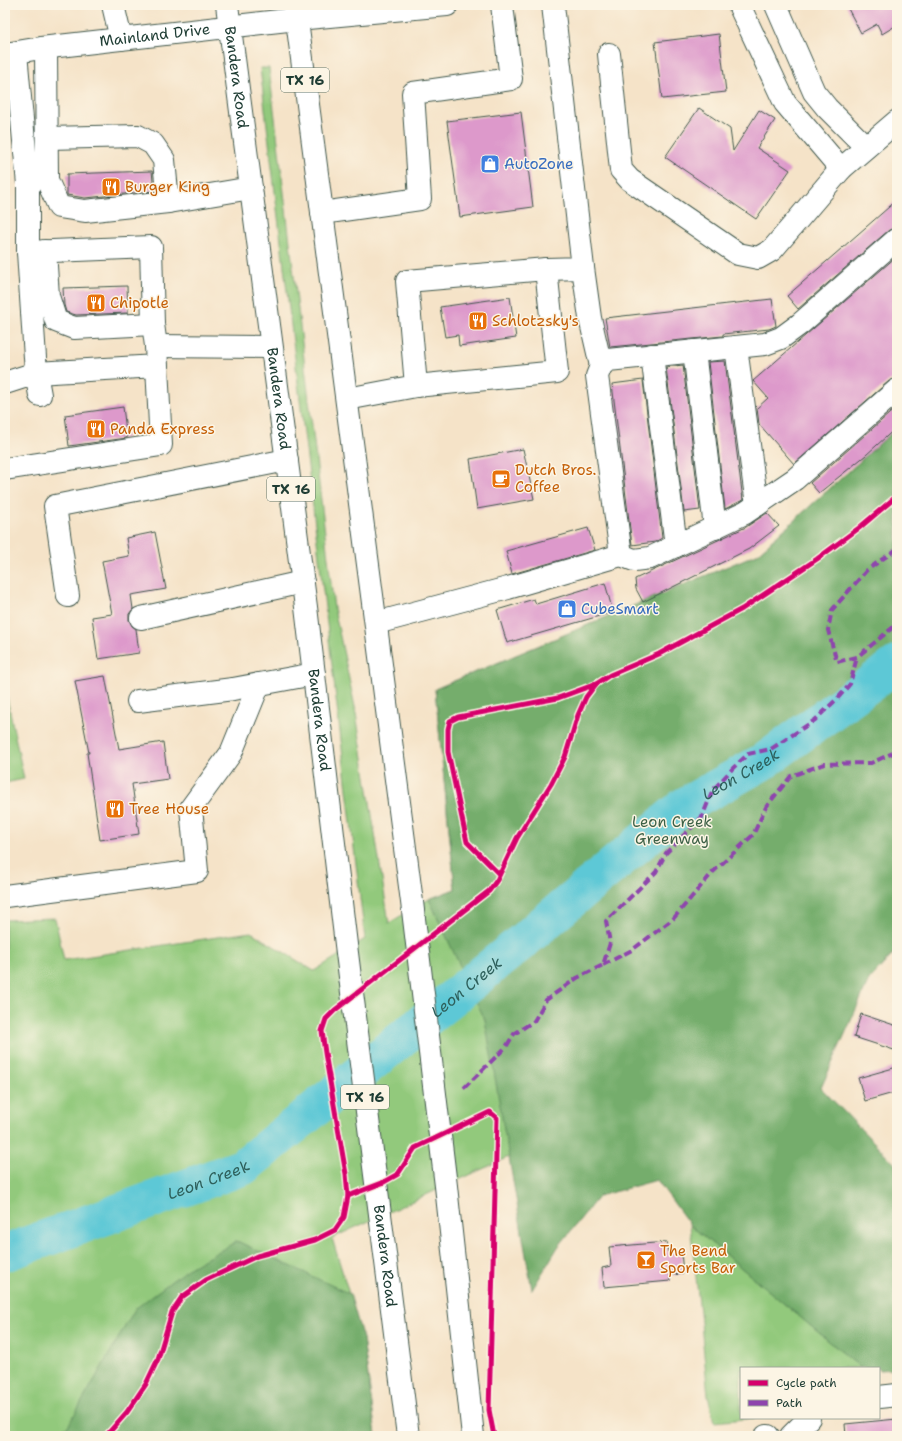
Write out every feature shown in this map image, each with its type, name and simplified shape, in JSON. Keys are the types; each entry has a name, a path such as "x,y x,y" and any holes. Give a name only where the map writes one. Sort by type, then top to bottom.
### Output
{"main road":[{"path":"113,5 120,39"},
{"name":"Bandera Road","path":"227,5 303,582 347,953 408,1436"},
{"name":"Mainland Drive","path":"11,54 46,48 230,27 296,12 448,5"},
{"path":"322,213 420,199 414,92 511,79 502,5"},
{"path":"553,5 583,268 590,318 601,366"},
{"path":"739,5 785,103 841,169"},
{"path":"776,5 814,92 827,108 866,147"},
{"name":"TX 16","path":"296,12 412,902 446,1186 473,1436"},
{"path":"46,48 47,180 59,207 85,211 168,202 251,188"},
{"path":"11,54 37,251 56,321 74,328 153,324"},
{"path":"609,54 622,170 630,180 738,254 758,258 772,250 841,169 897,121"},
{"path":"47,138 138,136 153,144 164,160 168,202"},
{"path":"621,555 597,376 601,366 608,360 765,344 781,338 800,324 897,239"},
{"path":"5,469 161,445 157,356 153,324 151,247 37,251"},
{"path":"37,251 36,373 40,395"},
{"path":"416,386 407,281 546,269 583,268"},
{"path":"347,399 416,386 557,372 546,269"},
{"path":"736,346 757,505"},
{"path":"5,383 36,373 157,356 272,348"},
{"path":"694,351 715,528"},
{"path":"652,355 676,546"},
{"path":"376,623 508,588 621,555 634,560 650,558 715,528 745,513 757,505 795,479 897,390"},
{"path":"68,596 55,506 287,460"},
{"path":"141,618 303,582"},
{"path":"138,701 232,689 314,674"},
{"path":"5,896 197,871 191,808 231,753 259,684"},
{"path":"880,1397 897,1395"},
{"path":"791,1436 808,1419"}],"green space":[{"name":"Leon Creek Greenway","path":"260,68 269,68 334,608 355,707 389,923 429,899 455,889 435,689 757,554 897,428 897,950 869,980 657,1089 332,1238 363,1339 376,1436 5,1436 5,920 55,918 64,960 251,932 314,971 365,939"},
{"path":"897,428 897,949 869,980 821,1088 897,1166 897,1369 880,1370 880,1367 860,1367 690,1225 657,1180 599,1196 558,1247 532,1290 485,1020 429,899 455,889 435,689 757,554"},
{"path":"5,688 24,779 5,783"},
{"path":"690,1225 860,1367 740,1367 740,1419 745,1419 714,1422 708,1396"},
{"path":"237,1241 350,1294 363,1339 376,1436 47,1436 68,1426 135,1309 186,1270"}],"building":[{"path":"846,5 897,5 897,25 882,34 877,24 861,33"},
{"path":"719,34 726,92 662,99 655,42"},
{"path":"699,108 730,129 733,151 759,110 775,120 757,148 790,170 756,219 665,157"},
{"name":"AutoZone","path":"521,112 533,207 460,217 447,121"},
{"name":"Burger King","path":"152,171 154,191 85,198 67,195 67,174"},
{"path":"897,200 897,227 889,230 798,309 787,296"},
{"path":"897,256 897,378 889,381 794,464 759,424 757,408 768,398 753,381"},
{"name":"Chipotle","path":"127,286 128,313 76,315 66,312 63,288"},
{"name":"Schlotzsky's","path":"510,297 516,338 459,346 458,335 445,337 440,307"},
{"path":"772,299 776,326 769,329 723,334 723,336 610,347 605,318"},
{"path":"725,361 743,500 725,509 708,362"},
{"path":"683,365 700,510 684,512 666,367"},
{"path":"643,380 662,538 655,542 632,545 612,384"},
{"name":"Panda Express","path":"123,407 127,438 69,446 65,415"},
{"path":"897,407 897,427 866,455 819,493 810,483"},
{"name":"Dutch Bros. Coffee","path":"523,449 534,499 477,509 470,459"},
{"path":"767,513 779,526 749,549 643,602 636,589 635,579 746,527"},
{"path":"588,528 595,550 512,574 506,551"},
{"path":"155,532 166,589 131,595 133,609 129,614 129,620 132,626 136,629 139,653 98,659 92,617 112,614 102,561 129,556 126,538"},
{"path":"605,583 613,612 507,643 497,610 534,599 536,604"},
{"name":"Tree House","path":"105,676 119,749 163,742 168,779 132,784 139,834 100,840 87,753 89,753 75,681"},
{"path":"861,1014 897,1026 897,1051 854,1037"},
{"path":"897,1067 897,1092 865,1101 858,1078"},
{"name":"The Bend Sports Bar","path":"666,1242 668,1252 681,1251 683,1274 670,1275 670,1281 604,1287 602,1268 611,1266 609,1247"},
{"path":"897,1419 897,1436 846,1436 845,1424"}],"waterway":[{"name":"Leon Creek","path":"5,1253 243,1167 518,945 684,806 766,760 897,664"}],"marked path":[{"path":"897,549 867,570 832,610 828,630 837,662 857,657 897,624"},
{"path":"464,1088 506,1047 514,1034 534,1021 546,1000 577,978 603,965 610,943 606,921 656,872 666,853 702,817 713,790 748,754 771,749 815,720 850,684 857,657"},
{"path":"603,965 632,950 673,919 713,872 753,835 766,807 791,776 824,764 871,763 897,751"}],"cycle path":[{"path":"106,1436 127,1412 146,1384 158,1359 172,1312 182,1297 206,1280 257,1256 315,1240 335,1230 344,1217 348,1196 346,1174 322,1031 326,1019 335,1010 489,891 497,880 517,838 551,784 565,757 578,715 586,697 596,684 610,675 659,654 742,609 817,559 859,528 897,496"},
{"path":"499,874 467,842 448,752 448,729 450,721 458,717 558,698 596,684"},
{"path":"348,1196 382,1183 398,1174 415,1148 490,1112 497,1118 489,1410 494,1436"}],"place":[{"name":"AutoZone","path":"490,164"},
{"name":"Burger King","path":"111,187"},
{"name":"Chipotle","path":"96,303"},
{"name":"Schlotzsky's","path":"478,321"},
{"name":"Panda Express","path":"96,429"},
{"name":"Dutch Bros. Coffee","path":"501,479"},
{"name":"CubeSmart","path":"567,609"},
{"name":"Tree House","path":"115,809"},
{"name":"The Bend Sports Bar","path":"646,1260"}]}
